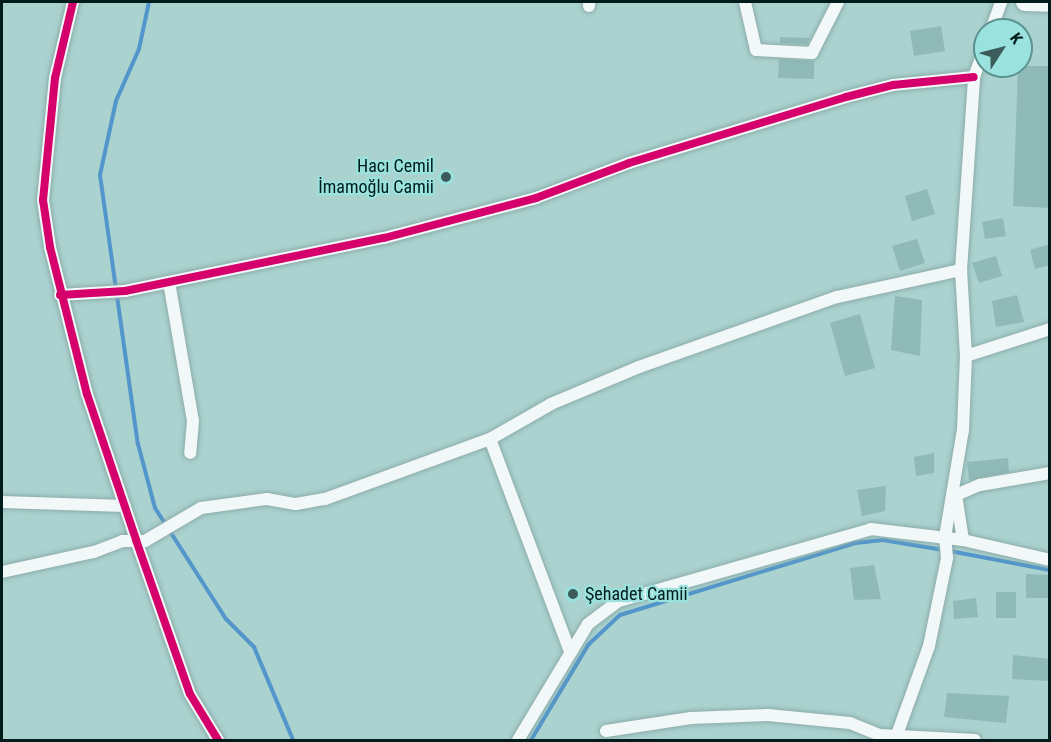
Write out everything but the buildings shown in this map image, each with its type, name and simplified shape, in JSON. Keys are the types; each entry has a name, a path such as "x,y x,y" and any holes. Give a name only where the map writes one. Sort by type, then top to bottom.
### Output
{"highway":[{"path":"1025,2 1050,3"}],"street":[{"path":"73,2 55,78 43,200 60,295 124,506 189,694 218,741"},
{"path":"745,2 756,50 812,53 838,2"},
{"path":"995,18 1001,2"},
{"path":"60,295 125,291 384,238 536,198 629,163 846,97 893,86 973,77"},
{"path":"896,737 929,646 947,558 945,537 963,430 966,356 961,270 974,78"},
{"path":"2,572 158,534 176,527 201,508 267,499 296,504 325,499 490,439 551,404 639,367 837,297 961,270"},
{"path":"169,282 193,421 190,453"},
{"path":"966,356 1050,329"},
{"path":"490,439 569,649"},
{"path":"963,540 956,495 980,485 1050,473"},
{"path":"2,502 124,506"},
{"path":"518,741 569,649 588,624 619,601 871,529 963,540 1050,560"},
{"path":"606,731 691,718 768,716 850,723 880,735 896,737 975,741"}],"waterway":[{"path":"149,2 139,49 116,101 100,175 138,444 155,508 226,619 254,647 293,740"},
{"path":"531,740 588,645 620,615 855,543 883,540 943,550"},
{"path":"950,551 1050,570"}],"cycle path":[{"path":"73,2 55,78 43,200 50,247 87,394 136,540 190,694 218,740"},
{"path":"60,295 125,291 384,238 536,198 629,163 846,97 893,85 973,77"}],"place":[{"name":"Hacı Cemil İmamoğlu Camii","path":"446,177"},
{"name":"Şehadet Camii","path":"573,594"}]}
